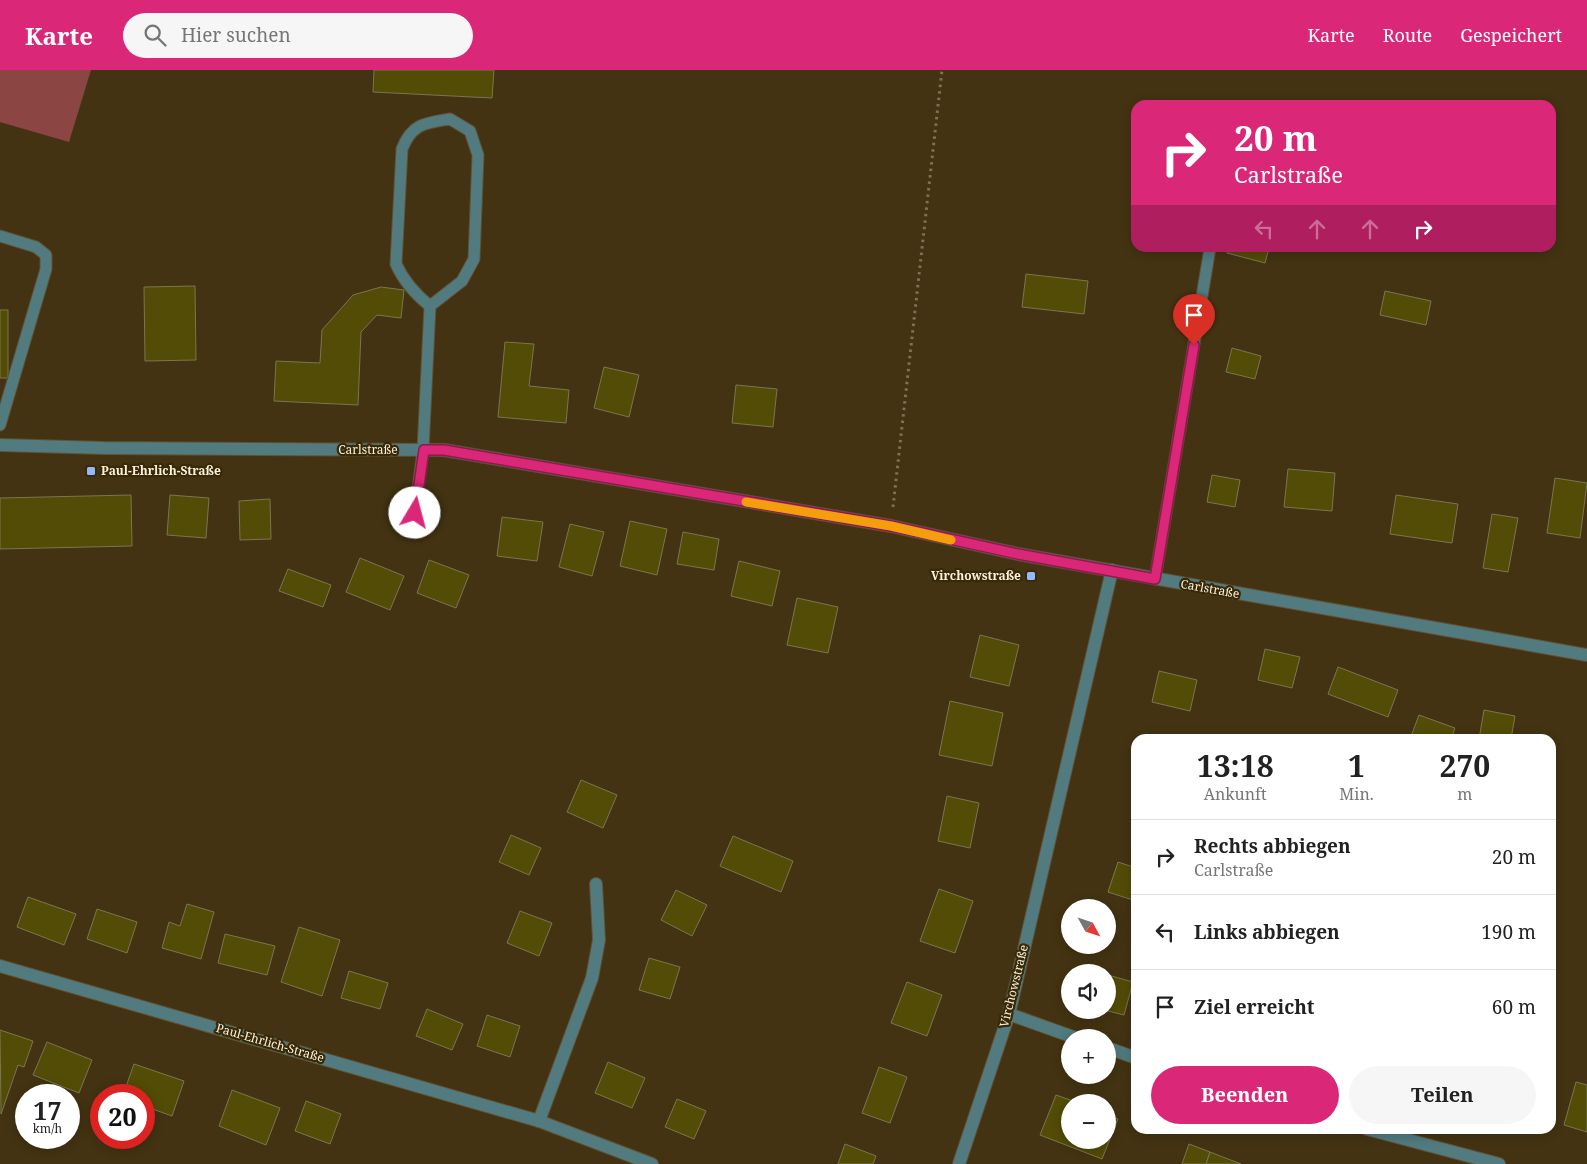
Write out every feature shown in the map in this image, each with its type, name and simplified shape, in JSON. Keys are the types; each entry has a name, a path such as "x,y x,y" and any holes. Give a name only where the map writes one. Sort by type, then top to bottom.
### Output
{"street":[{"name":"Carlstraße","path":"0,445 114,448 444,450 891,526 1018,554 1587,655"},
{"name":"Virchowstraße","path":"958,1164 1009,1014 1112,570"},
{"path":"539,1121 592,978 599,940 596,884"},
{"name":"Paul-Ehrlich-Straße","path":"0,966 539,1121 652,1164"},
{"path":"1009,1014 1061,1033"},
{"path":"1116,1051 1131,1056"},
{"path":"1386,1134 1499,1164"}],"lane":[{"path":"415,513 424,450 430,306 462,281 474,260 478,155 470,131 450,119 421,124 407,136 402,149 396,264 403,280 417,296 430,306"},
{"path":"0,236 36,247 46,255 46,269 0,426"},
{"path":"1155,579 1209,252"}],"path":[{"path":"891,526 942,70"}],"shaded area":[{"path":"0,70 91,70 69,142 0,122"}],"building":[{"path":"374,70 494,70 492,98 373,92"},
{"path":"1227,252 1268,252 1265,263"},
{"path":"1026,274 1088,281 1084,314 1022,307"},
{"path":"195,286 196,360 145,361 144,287"},
{"path":"381,287 404,290 401,318 377,315 361,332 358,405 274,401 276,361 320,363 322,330 353,295"},
{"path":"1385,291 1431,301 1426,325 1380,315"},
{"path":"0,310 8,310 8,378 0,378"},
{"path":"505,342 534,344 529,386 569,390 566,423 498,417"},
{"path":"1232,348 1261,356 1255,379 1226,372"},
{"path":"604,367 639,375 629,417 594,408"},
{"path":"736,385 777,389 773,427 732,423"},
{"path":"1288,469 1335,473 1332,511 1284,507"},
{"path":"1212,475 1240,480 1235,507 1207,502"},
{"path":"1555,478 1587,483 1580,538 1547,533"},
{"path":"131,495 132,546 0,549 0,498"},
{"path":"170,495 209,498 206,538 167,535"},
{"path":"1396,495 1458,504 1452,543 1390,534"},
{"path":"270,499 271,539 240,540 239,501"},
{"path":"1492,514 1518,518 1508,572 1483,568"},
{"path":"502,517 543,522 537,561 497,556"},
{"path":"630,521 667,529 657,575 620,566"},
{"path":"570,524 604,532 592,576 559,567"},
{"path":"683,532 719,539 714,570 677,564"},
{"path":"360,558 404,576 390,610 346,592"},
{"path":"429,560 469,575 456,608 417,593"},
{"path":"739,561 780,571 772,606 731,596"},
{"path":"288,569 331,585 323,607 279,591"},
{"path":"797,598 838,607 828,653 787,645"},
{"path":"980,635 1019,645 1009,686 970,677"},
{"path":"1265,649 1300,657 1292,688 1258,680"},
{"path":"1338,667 1398,690 1388,717 1328,694"},
{"path":"1159,671 1197,680 1190,711 1152,702"},
{"path":"950,701 1003,713 992,766 939,755"},
{"path":"1484,710 1515,716 1512,734 1480,734"},
{"path":"1419,715 1455,728 1453,734 1412,734"},
{"path":"581,780 617,795 603,828 567,812"},
{"path":"947,796 979,803 970,848 938,841"},
{"path":"511,835 541,848 529,875 499,862"},
{"path":"733,836 793,861 781,892 720,866"},
{"path":"1118,862 1131,866 1131,899 1108,892"},
{"path":"939,889 973,901 955,953 920,941"},
{"path":"676,890 707,905 692,936 661,920"},
{"path":"28,897 76,914 64,945 17,927"},
{"path":"187,904 214,912 201,959 162,948 169,922 180,926"},
{"path":"97,909 137,922 127,953 87,939"},
{"path":"520,911 552,923 539,956 507,943"},
{"path":"299,927 340,940 322,996 281,982"},
{"path":"225,934 275,946 267,975 218,963"},
{"path":"649,958 680,967 670,999 639,990"},
{"path":"349,971 388,983 380,1009 341,998"},
{"path":"1116,977 1131,981 1131,989 1124,1015 1116,1013"},
{"path":"907,982 942,995 927,1036 891,1023"},
{"path":"427,1009 463,1024 452,1050 416,1036"},
{"path":"487,1015 520,1026 510,1057 477,1046"},
{"path":"0,1030 33,1041 24,1067 18,1065 1,1114"},
{"path":"47,1042 92,1060 80,1090 80,1084 56,1084 33,1075"},
{"path":"608,1062 645,1078 632,1108 595,1093"},
{"path":"134,1064 184,1081 172,1116 155,1110 155,1084 127,1084"},
{"path":"879,1067 907,1077 890,1123 862,1113"},
{"path":"1576,1082 1587,1085 1587,1132 1564,1125"},
{"path":"232,1090 280,1108 266,1145 219,1126"},
{"path":"1056,1095 1061,1097 1061,1143 1040,1135"},
{"path":"677,1099 706,1111 694,1139 665,1127"},
{"path":"306,1101 341,1114 330,1144 295,1131"},
{"path":"845,1144 876,1156 873,1164 838,1164"},
{"path":"1189,1144 1210,1152 1206,1164 1182,1164"},
{"path":"1076,1149 1106,1149 1102,1159"},
{"path":"1210,1152 1241,1164 1206,1164"}],"slow traffic":[{"path":"746,502 891,526 951,540"}],"place":[{"name":"Paul-Ehrlich-Straße","path":"91,471"},
{"name":"Virchowstraße","path":"1031,576"}],"route":[{"path":"415,513 424,450 444,450 891,526 1018,554 1155,579 1194,345"}]}
